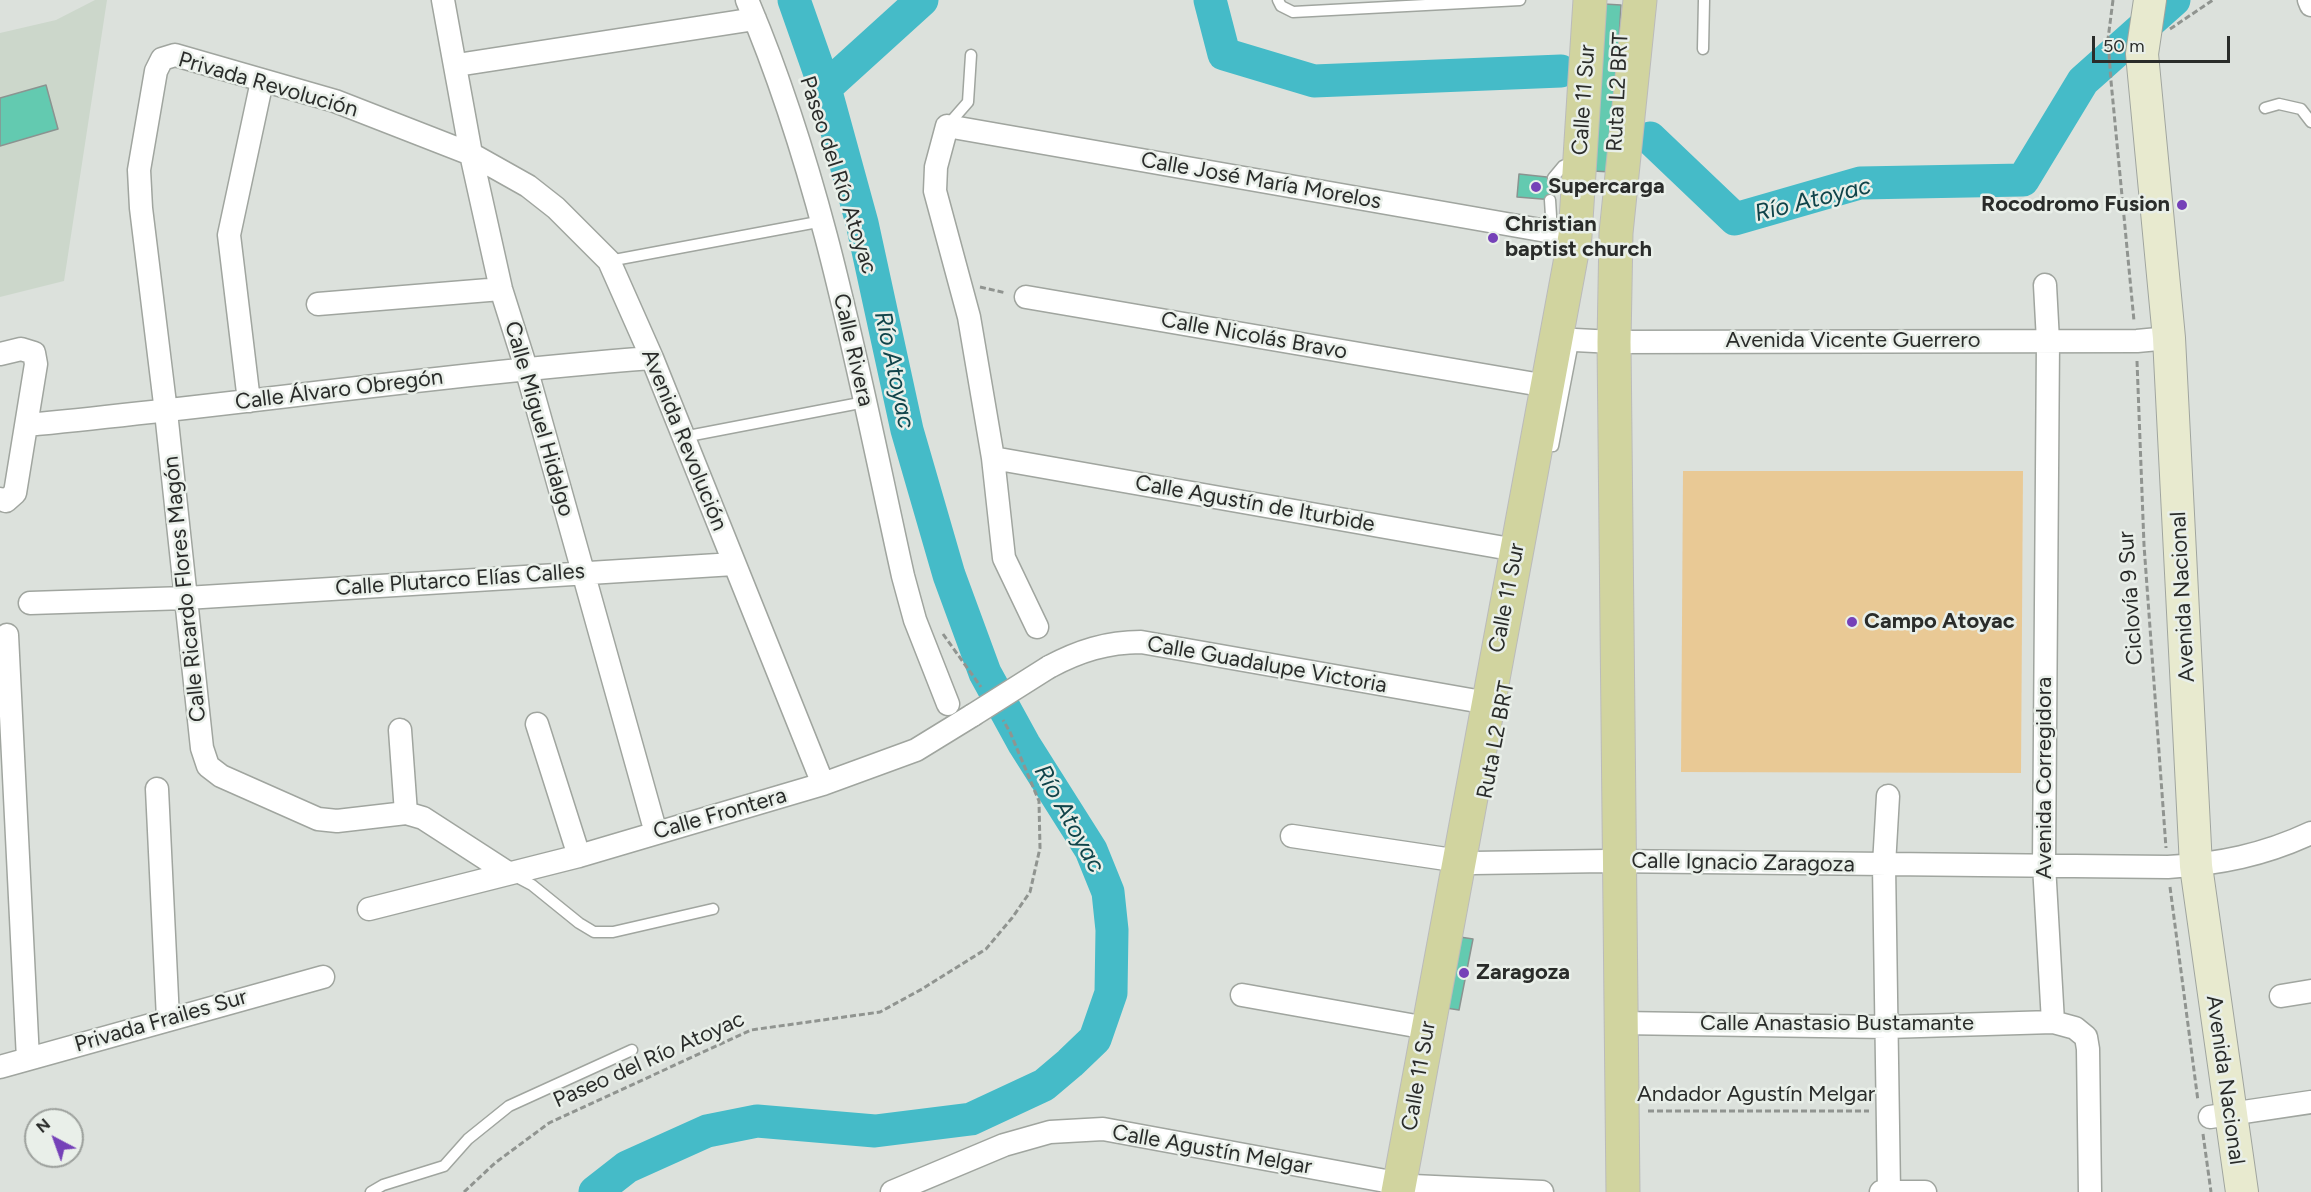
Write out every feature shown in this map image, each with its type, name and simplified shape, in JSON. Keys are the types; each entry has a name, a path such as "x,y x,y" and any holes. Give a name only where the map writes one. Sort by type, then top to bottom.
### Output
{"main road":[{"name":"Calle 11 Sur","path":"1408,1186 1427,1028 1470,863 1488,703 1516,550 1547,386 1568,335 1590,0"},
{"name":"Calle 11 Sur","path":"1623,1192 1620,1023 1609,861 1603,342 1640,0"},
{"name":"Avenida Nacional","path":"2134,0 2127,64 2152,339 2182,866 2210,1116 2223,1192"},
{"name":"Avenida Nacional","path":"2127,64 2150,0"},
{"name":"Avenida Nacional","path":"2210,1116 2242,1192"}],"street":[{"name":"Calle Miguel Hidalgo","path":"443,0 457,65 471,154 501,289 526,368 656,833"},
{"path":"2309,0 2311,5"},
{"path":"457,65 751,9"},
{"name":"Calle Rivera","path":"751,9 806,162 823,221 903,576 915,620 948,704"},
{"name":"Privada Revolución","path":"166,412 139,170 156,71 162,59 175,55 335,101 471,154"},
{"path":"249,401 229,235 262,81"},
{"path":"947,126 936,167 935,191 961,283 993,458 1004,558 1037,627"},
{"name":"Calle José María Morelos","path":"947,126 1575,235"},
{"name":"Avenida Revolución","path":"471,154 528,186 556,208 609,261 652,358 823,784"},
{"name":"Avenida Corregidora","path":"2045,285 2048,341 2044,865 2054,1022"},
{"path":"318,304 501,289"},
{"name":"Calle Nicolás Bravo","path":"1026,297 1547,386"},
{"name":"Avenida Vicente Guerrero","path":"1568,335 1603,342 2152,339"},
{"path":"0,354 21,349 34,353 36,364 15,493 6,501 0,499"},
{"name":"Calle Álvaro Obregón","path":"27,425 166,412 526,368 652,358"},
{"name":"Calle Ricardo Flores Magón","path":"166,412 202,748 208,766 221,776 318,819 337,821 406,813"},
{"name":"Calle Agustín de Iturbide","path":"993,458 1516,550"},
{"name":"Calle Plutarco Elías Calles","path":"30,603 186,598 734,564"},
{"path":"7,635 28,1059"},
{"name":"Calle Guadalupe Victoria","path":"1049,667 1091,648 1117,642 1141,642 1488,703"},
{"name":"Calle Frontera","path":"369,909 579,856 823,784 916,750 1049,667"},
{"path":"537,724 579,856"},
{"path":"400,730 406,813 423,818 445,830 508,873"},
{"path":"157,789 168,1020"},
{"path":"1888,796 1884,865 1889,1192"},
{"name":"Calle Ignacio Zaragoza","path":"1292,836 1470,863 1609,861 2182,866 2256,856 2311,833"},
{"name":"Privada Frailes Sur","path":"0,1067 323,977"},
{"path":"2280,996 2311,991"},
{"path":"1242,995 1427,1028"},
{"path":"2054,1022 2075,1028 2086,1037 2090,1192"},
{"name":"Calle Anastasio Bustamante","path":"1620,1023 1887,1027 2054,1022"},
{"path":"2210,1116 2311,1102"},
{"name":"Calle Agustín Melgar","path":"892,1192 1004,1145 1050,1132 1103,1130 1408,1186 1542,1192"},
{"path":"1881,1192 1925,1192"}],"lane":[{"path":"1278,0 1281,6 1293,12 1520,0"},
{"path":"1703,49 1704,0"},
{"path":"947,126 968,102 970,55"},
{"path":"2265,108 2279,104 2301,109 2311,122"},
{"name":"Ruta L2 BRT","path":"1603,295 1617,107"},
{"path":"1553,177 1563,166 1580,159"},
{"path":"1550,200 1575,235"},
{"path":"609,261 823,221"},
{"path":"1551,456 1568,335"},
{"path":"683,437 865,402"},
{"path":"508,873 532,885 579,924 594,932 613,932 713,909"},
{"path":"371,1192 383,1185 444,1166 468,1139 509,1106 632,1050"}],"path":[{"name":"Ciclovía 9 Sur","path":"2113,0 2108,39 2127,64 2125,244 2152,339 2144,545 2210,1116 2211,1192"},
{"path":"961,283 1026,297"},
{"path":"942,631 987,696"},
{"name":"Paseo del Río Atoyac","path":"464,1192 495,1162 549,1123 751,1030 880,1011 922,989 986,949 1030,892 1040,848 1039,801 1010,732 998,714"},
{"name":"Andador Agustín Melgar","path":"1622,1111 1889,1111"}],"shaded area":[{"path":"95,0 107,0 64,281 0,297 0,33 56,20"},
{"name":"Campo Atoyac","path":"1683,471 2023,471 2021,773 1681,772"}],"building":[{"path":"1604,4 1621,5 1611,172 1593,171"},
{"path":"46,85 58,129 0,146 0,98"},
{"name":"Supercarga","path":"1519,174 1556,178 1554,200 1517,197"},
{"path":"1460,937 1473,939 1459,1010 1446,1008"}],"waterway":[{"name":"Río Atoyac","path":"595,1192 627,1167 707,1131 757,1121 875,1131 971,1119 1044,1085 1070,1063 1095,1039 1111,993 1112,930 1108,892 1091,850 1024,744 985,673 949,575 907,430 862,223 825,88 794,0"},
{"name":"Río Atoyac","path":"825,88 922,0"},
{"name":"Río Atoyac","path":"1210,0 1224,54 1314,81 1561,71"},
{"name":"Río Atoyac","path":"1650,138 1735,219 1860,183 2023,180 2083,81 2174,0"}],"place":[{"name":"Supercarga","path":"1536,187"},
{"name":"Rocodromo Fusion","path":"2182,205"},
{"name":"Christian baptist church","path":"1493,238"},
{"name":"Campo Atoyac","path":"1852,622"},
{"name":"Zaragoza","path":"1464,973"}]}
